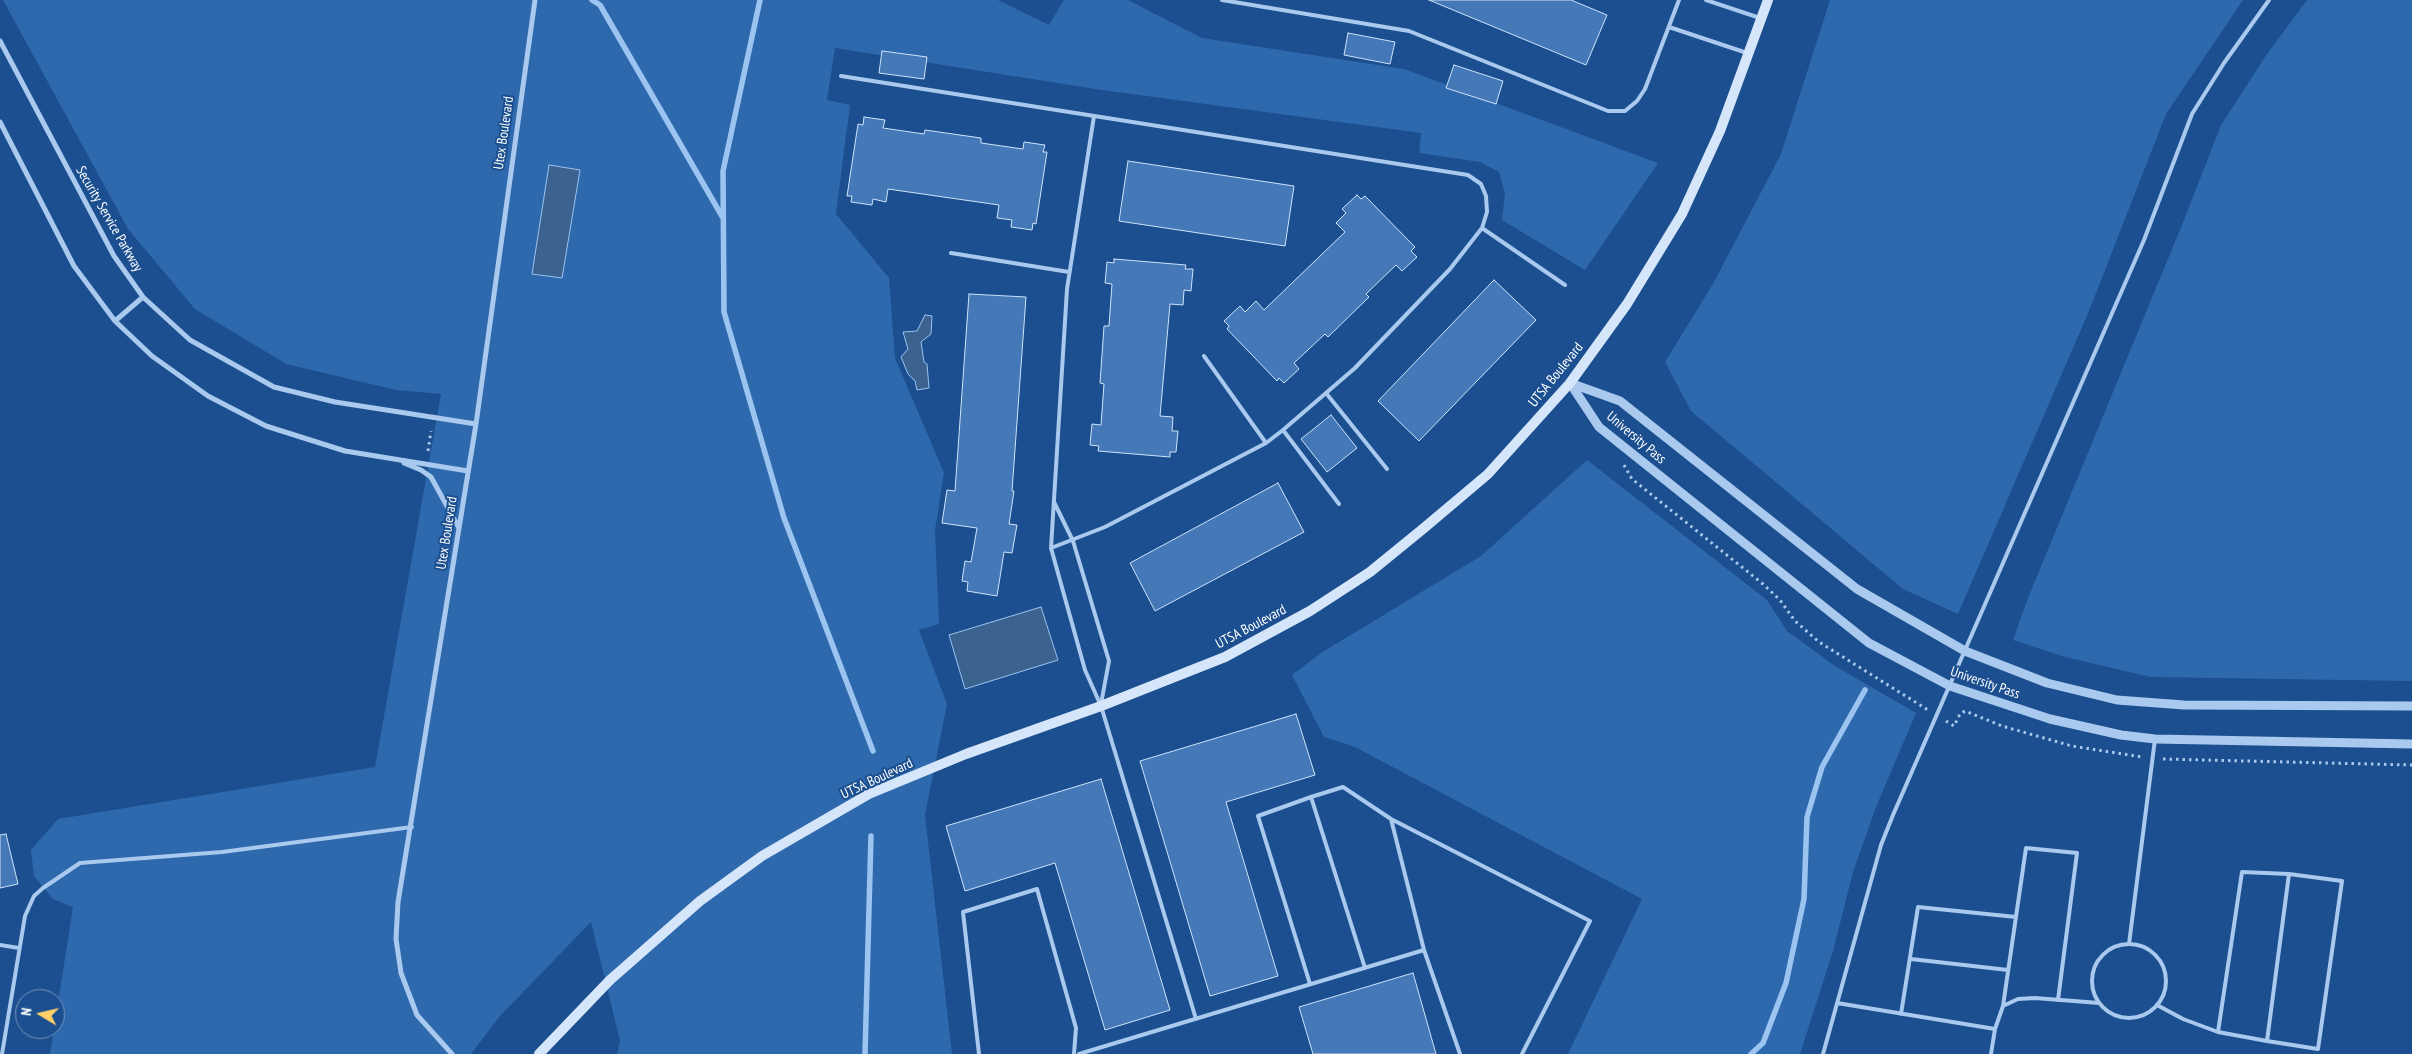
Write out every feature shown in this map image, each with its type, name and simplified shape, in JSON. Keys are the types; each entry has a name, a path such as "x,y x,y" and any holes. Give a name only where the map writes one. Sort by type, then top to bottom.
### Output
{"main road":[{"name":"UTSA Boulevard","path":"539,1054 610,980 700,901 762,856 869,794 966,754 1101,706 1225,657 1310,611 1370,572 1488,474 1570,383 1626,304 1682,214 1720,131 1750,54 1768,0"}],"street":[{"name":"Utex Boulevard","path":"452,1054 417,1015 401,973 396,939 398,902 412,827 476,424 535,0"},
{"name":"Security Service Parkway","path":"0,41 81,198 114,256 142,297 190,340 274,387 335,402 476,424"},
{"path":"0,122 74,266 115,321 152,356 208,396 266,426 345,451 468,471"},
{"path":"115,321 142,297"},
{"name":"University Pass","path":"1570,383 1620,401 1857,589 1965,651 2047,683 2118,700 2184,705 2412,706"},
{"name":"University Pass","path":"1570,383 1599,427 1869,643 1950,686 2050,719 2121,735 2155,739 2412,744"},
{"path":"397,460 421,470 431,477 459,528"}],"lane":[{"path":"1222,0 1410,31 1608,111 1624,111 1637,101 1645,89 1679,0"},
{"path":"1706,0 1762,18"},
{"path":"1823,1054 1881,844 2144,240 2192,114 2224,63 2269,0"},
{"path":"1669,26 1750,54"},
{"path":"841,76 1468,175 1481,184 1486,196 1487,212 1482,228 1450,269 1355,368 1326,393 1266,443 1105,527 1051,548"},
{"path":"1094,116 1069,272 1051,548 1086,670 1101,706 1196,1019"},
{"path":"1482,228 1566,285"},
{"path":"951,253 1069,272"},
{"path":"1204,356 1266,443"},
{"path":"1326,393 1387,469"},
{"path":"1282,430 1338,504"},
{"path":"1053,500 1073,541 1109,661 1101,706"},
{"path":"2129,944 2155,739"},
{"path":"1310,984 1258,816 1343,787 1391,818 1590,921 1522,1054"},
{"path":"1311,797 1365,968"},
{"path":"1391,818 1424,950 1460,1054"},
{"path":"2,1054 25,916 34,896 80,863 222,852 412,827"},
{"path":"1991,1054 1995,1029 2003,1006 2026,848 2077,853 2058,1000"},
{"path":"2157,1005 2183,1020 2218,1032 2318,1051 2342,881 2289,874 2242,872 2218,1032"},
{"path":"2267,1040 2289,874"},
{"path":"979,1054 963,912 1037,889 1076,1028 1074,1054"},
{"path":"1901,1014 1918,907 2016,917"},
{"path":"2129,944 2141,946 2152,952 2161,962 2165,974 2166,987 2157,1005 2143,1015 2130,1018 2118,1016 2108,1011 2099,1003 2093,987 2094,970 2099,959 2107,951 2117,946 2129,944"},
{"path":"0,945 19,948"},
{"path":"1079,1054 1424,950"},
{"path":"1911,958 2008,970"},
{"path":"2003,1006 2018,999 2099,1003"},
{"path":"1838,1003 1995,1029"}],"path":[{"path":"428,451 431,431"},
{"path":"1620,459 1632,480 1763,584 1780,600 1795,622 1819,642 1926,709"},
{"path":"1951,724 1954,726 1960,714 1965,711 2002,726 2072,746 2134,756"},
{"path":"2169,760 2412,765"}],"shaded area":[{"path":"3,0 998,0 1049,25 1064,0 1128,0 1202,38 1404,69 1658,163 1585,270 1502,220 1505,193 1499,172 1480,162 1419,153 1421,133 1102,90 835,48 827,100 850,105 836,214 889,278 895,358 944,473 935,530 939,624 919,630 947,704 925,815 952,1054 617,1054 620,1041 591,922 500,1016 471,1054 50,1054 52,1039 65,1039 65,989 60,989 73,907 53,899 34,876 31,850 58,819 375,767 441,394 396,390 286,364 195,309 128,229"},
{"path":"1830,0 2243,0 2166,114 2089,311 1958,614 1903,589 1691,411 1665,362 1714,282 1781,154"},
{"path":"2307,0 2412,0 2412,681 2151,677 2065,657 2013,640 2028,598 2184,220 2221,125 2267,54"},
{"path":"549,165 580,170 562,278 532,274"},
{"path":"925,315 932,316 931,334 921,342 924,362 927,364 929,388 917,390 915,381 908,374 901,357 908,349 903,332 917,331"},
{"path":"1587,460 1767,600 1787,631 1835,666 1916,713 1876,807 1853,872 1833,951 1800,1054 1568,1054 1642,899 1355,747 1324,737 1292,675 1321,653 1481,556"},
{"path":"1041,607 1058,660 965,689 949,635"}],"building":[{"path":"1429,0 1571,0 1607,15 1586,65"},
{"path":"1348,33 1395,42 1390,64 1344,55"},
{"path":"882,51 927,57 924,79 879,73"},
{"path":"1454,65 1503,81 1496,104 1446,88"},
{"path":"864,117 885,120 883,128 924,134 925,130 981,138 981,143 1023,149 1024,142 1045,145 1043,152 1047,152 1036,224 1033,223 1032,230 1011,227 1012,220 997,218 999,205 888,189 886,202 873,199 872,205 851,202 852,196 847,196 858,124 863,125"},
{"path":"1128,161 1294,186 1285,246 1119,221"},
{"path":"1357,195 1361,199 1365,196 1415,247 1411,251 1417,257 1402,271 1396,265 1366,294 1369,297 1328,337 1325,334 1294,363 1299,369 1284,383 1279,378 1277,381 1227,329 1229,326 1224,321 1240,306 1245,312 1256,301 1264,310 1345,232 1336,223 1346,213 1342,209"},
{"path":"1114,259 1186,265 1185,269 1193,269 1191,291 1184,290 1183,305 1170,304 1160,416 1173,417 1172,431 1178,431 1176,452 1170,452 1170,457 1098,451 1099,446 1090,445 1092,424 1101,425 1104,384 1100,383 1104,326 1109,326 1112,284 1105,283 1107,262 1114,263"},
{"path":"1494,280 1536,320 1419,441 1378,401"},
{"path":"969,294 1026,297 1012,491 1014,491 1009,524 1017,525 1012,553 1004,552 997,596 967,591 968,582 962,581 965,561 971,562 977,528 942,523 947,490 955,491"},
{"path":"1331,415 1357,448 1327,472 1301,439"},
{"path":"1278,483 1304,532 1155,611 1130,563"},
{"path":"1296,714 1315,775 1226,802 1278,976 1210,996 1140,761"},
{"path":"1101,779 1170,1010 1105,1030 1055,863 965,891 946,826"},
{"path":"6,834 18,884 0,888 0,835"},
{"path":"1413,973 1436,1054 1313,1054 1299,1007"}],"waterway":[{"path":"592,0 600,5 723,218"},
{"path":"760,0 723,171 724,312 784,518 873,751"},
{"path":"1751,1054 1763,1043 1786,983 1804,899 1807,817 1822,767 1865,690"},
{"path":"865,1054 871,836"}]}
